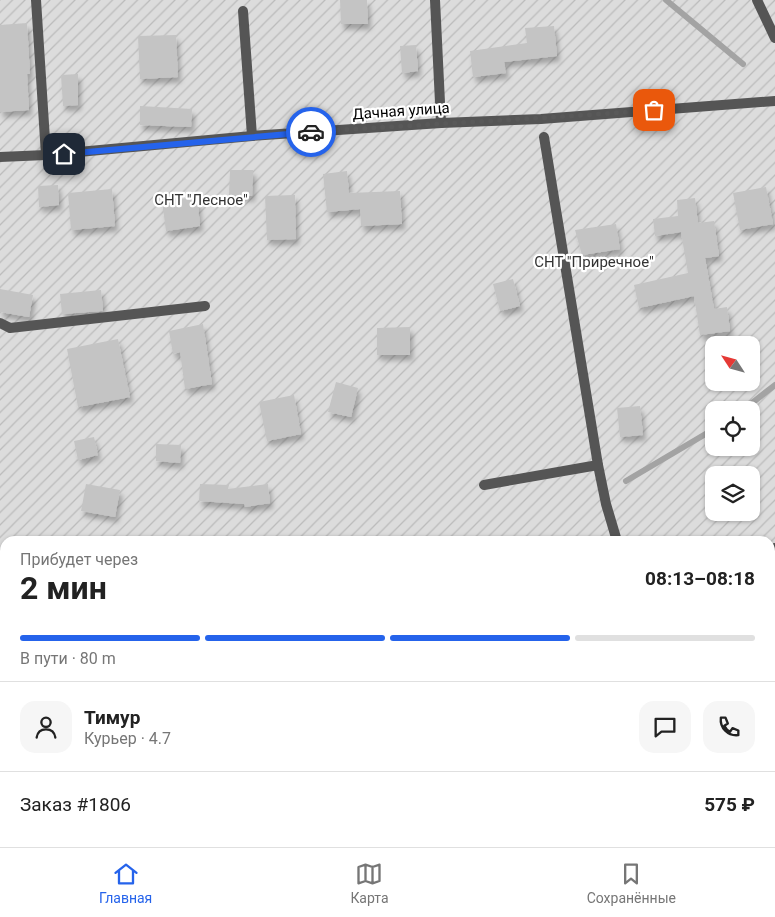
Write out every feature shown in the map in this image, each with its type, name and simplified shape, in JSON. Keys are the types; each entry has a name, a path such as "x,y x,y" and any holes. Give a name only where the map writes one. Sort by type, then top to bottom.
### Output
{"street":[{"path":"36,0 46,155"},
{"path":"435,0 441,123"},
{"path":"757,0 775,38"},
{"path":"243,11 252,136"},
{"name":"Дачная улица","path":"0,157 46,155 252,136 441,123 541,119 775,101"},
{"path":"544,138 598,465 606,504 616,536"},
{"path":"0,323 10,328 205,306"},
{"path":"484,485 598,465"}],"green space":[{"path":"0,0 775,0 775,536 0,536"}],"building":[{"path":"340,0 367,0 368,24 341,24"},
{"path":"27,23 30,74 27,74 29,110 0,112 0,25"},
{"path":"554,26 557,56 504,62 506,73 473,77 470,51 527,43 525,28"},
{"path":"176,35 178,77 140,79 138,36"},
{"path":"416,45 418,71 402,73 400,46"},
{"path":"78,74 78,105 63,106 61,75"},
{"path":"140,106 192,109 191,127 140,125"},
{"path":"230,170 253,170 252,196 229,195"},
{"path":"347,171 349,193 400,191 402,224 361,226 360,209 327,212 323,174"},
{"path":"58,185 59,205 39,207 38,186"},
{"path":"766,187 773,224 740,230 733,193"},
{"path":"112,189 115,226 71,230 68,193"},
{"path":"295,195 296,239 267,240 265,196"},
{"path":"197,197 200,226 166,231 162,201"},
{"path":"695,198 698,223 714,221 719,256 705,258 714,309 727,307 730,331 700,335 694,296 639,308 634,285 688,273 681,232 655,236 653,219 678,216 677,200"},
{"path":"616,224 620,249 582,255 575,230"},
{"path":"513,279 520,306 500,311 493,284"},
{"path":"0,289 33,295 29,317 0,312"},
{"path":"101,290 103,311 62,314 60,294"},
{"path":"203,324 212,384 185,389 180,352 173,354 169,331"},
{"path":"410,327 410,355 377,355 377,328"},
{"path":"118,339 130,397 78,407 67,349"},
{"path":"336,382 358,388 351,417 328,412"},
{"path":"294,395 301,434 267,441 259,402"},
{"path":"640,406 643,435 620,437 617,408"},
{"path":"94,437 98,455 78,460 74,441"},
{"path":"156,444 181,445 180,463 156,461"},
{"path":"86,484 120,490 115,517 81,511"},
{"path":"200,484 229,485 228,489 268,484 270,503 245,507 244,504 199,501"}],"waterway":[{"path":"666,0 743,64"},
{"path":"755,401 775,385"},
{"path":"626,481 705,434"}],"way so far":[{"path":"311,132 441,123 541,119 654,110"}],"route":[{"path":"64,154 311,132"}],"park label":[{"name":"СНТ \"Лесное\"","path":"201,200"},
{"name":"СНТ \"Приречное\"","path":"594,262"}]}
